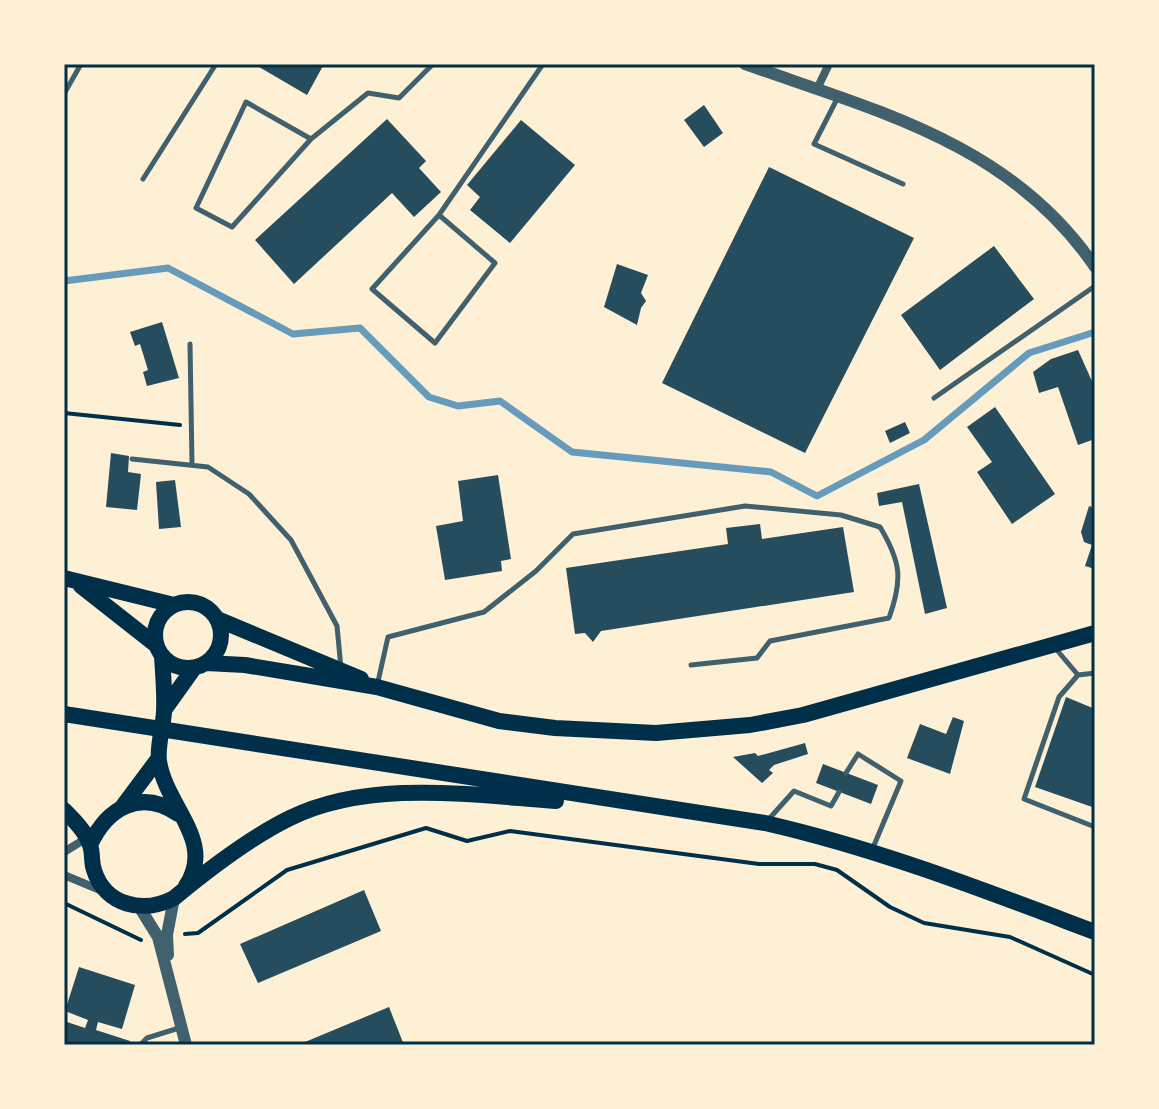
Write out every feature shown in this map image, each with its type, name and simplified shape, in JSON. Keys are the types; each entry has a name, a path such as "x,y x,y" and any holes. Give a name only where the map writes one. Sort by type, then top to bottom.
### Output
{"main road":[{"path":"70,580 174,605 193,602 203,605 217,619 342,669 377,687"},
{"path":"70,580 177,666 245,665 377,687 499,721 609,732 701,731 803,715 1095,633"},
{"path":"174,605 159,618 164,710 158,759 178,814 191,829 197,855 195,869 179,895"},
{"path":"164,710 200,665 219,648 221,638 217,619"},
{"path":"64,712 125,725 765,823 871,851 1095,932"},
{"path":"123,806 158,759"},
{"path":"64,810 91,838 94,869 108,893 140,908 163,905 290,818 343,802 425,793 650,807"},
{"path":"91,838 112,812 123,806 155,802 178,814"}],"street":[{"path":"745,64 946,139 986,160 1039,200 1095,267"},
{"path":"817,89 829,64"},
{"path":"64,852 91,838"},
{"path":"64,875 108,893"},
{"path":"179,895 163,936 186,1045"},
{"path":"140,908 163,936"}],"lane":[{"path":"64,94 81,64"},
{"path":"143,179 216,64"},
{"path":"311,139 246,102 196,208 232,227 311,139 368,93 399,98 433,64"},
{"path":"439,215 495,263 435,343 372,289 439,215 543,64"},
{"path":"837,98 814,144 903,184"},
{"path":"934,398 1095,286"},
{"path":"190,344 192,463"},
{"path":"132,459 208,467 249,494 291,540 337,626 342,669"},
{"path":"377,687 388,637 484,612 536,571 573,534 745,506 841,515 880,527 896,554 899,589 889,618 770,641 757,658 691,665"},
{"path":"1053,645 1078,675"},
{"path":"1095,673 1078,675 1059,697 1024,799 1095,827"},
{"path":"846,773 858,754 901,781 871,851"},
{"path":"765,823 794,791 831,806 839,792"},
{"path":"140,1045 147,1038 181,1028"}],"path":[{"path":"64,413 191,426"},
{"path":"64,903 135,939 198,933 265,882 287,870 338,853 383,844 426,828 467,841 510,831 759,864 815,864 837,870 890,907 924,923 1010,937 1095,975"}],"building":[{"path":"254,64 324,64 307,95"},
{"path":"704,105 723,133 704,147 684,120"},
{"path":"387,119 426,161 419,168 441,192 414,217 392,193 294,284 255,240"},
{"path":"521,120 575,165 510,243 470,210 480,197 467,185"},
{"path":"769,167 914,238 805,453 662,383"},
{"path":"994,246 1034,299 940,370 901,315"},
{"path":"617,264 648,275 641,293 646,301 637,325 604,307"},
{"path":"162,322 179,378 147,386 143,372 148,370 140,344 135,346 130,332"},
{"path":"1078,350 1095,388 1095,439 1078,445 1058,387 1039,393 1033,372 1051,359"},
{"path":"995,407 1055,494 1012,524 977,472 992,462 967,427"},
{"path":"905,422 910,433 890,443 885,431"},
{"path":"111,453 129,456 128,472 141,474 137,510 106,507"},
{"path":"498,475 511,559 501,561 502,571 445,580 436,526 463,521 458,481"},
{"path":"175,480 181,527 159,529 156,482"},
{"path":"919,484 947,608 925,614 902,502 879,506 877,493"},
{"path":"1089,506 1095,508 1095,569 1085,566 1092,545 1084,542 1081,532"},
{"path":"760,524 762,539 843,527 854,592 601,631 593,642 585,633 575,634 566,568 728,544 726,528"},
{"path":"1066,697 1095,709 1095,808 1035,787"},
{"path":"953,717 964,721 950,774 907,758 920,724 946,734"},
{"path":"805,743 808,754 774,765 769,770 773,773 762,783 733,757 755,753 758,756"},
{"path":"823,764 878,785 871,804 816,783"},
{"path":"364,890 381,931 258,983 240,944"},
{"path":"79,967 135,985 122,1029 98,1022 96,1030 130,1041 129,1045 64,1045 64,1021 85,1028 88,1020 65,1011"},
{"path":"389,1007 404,1045 306,1045 305,1042"}],"waterway":[{"path":"64,281 168,268 293,334 360,328 429,397 458,406 500,401 572,452 771,472 817,496 924,440 1029,353 1095,332"}]}
